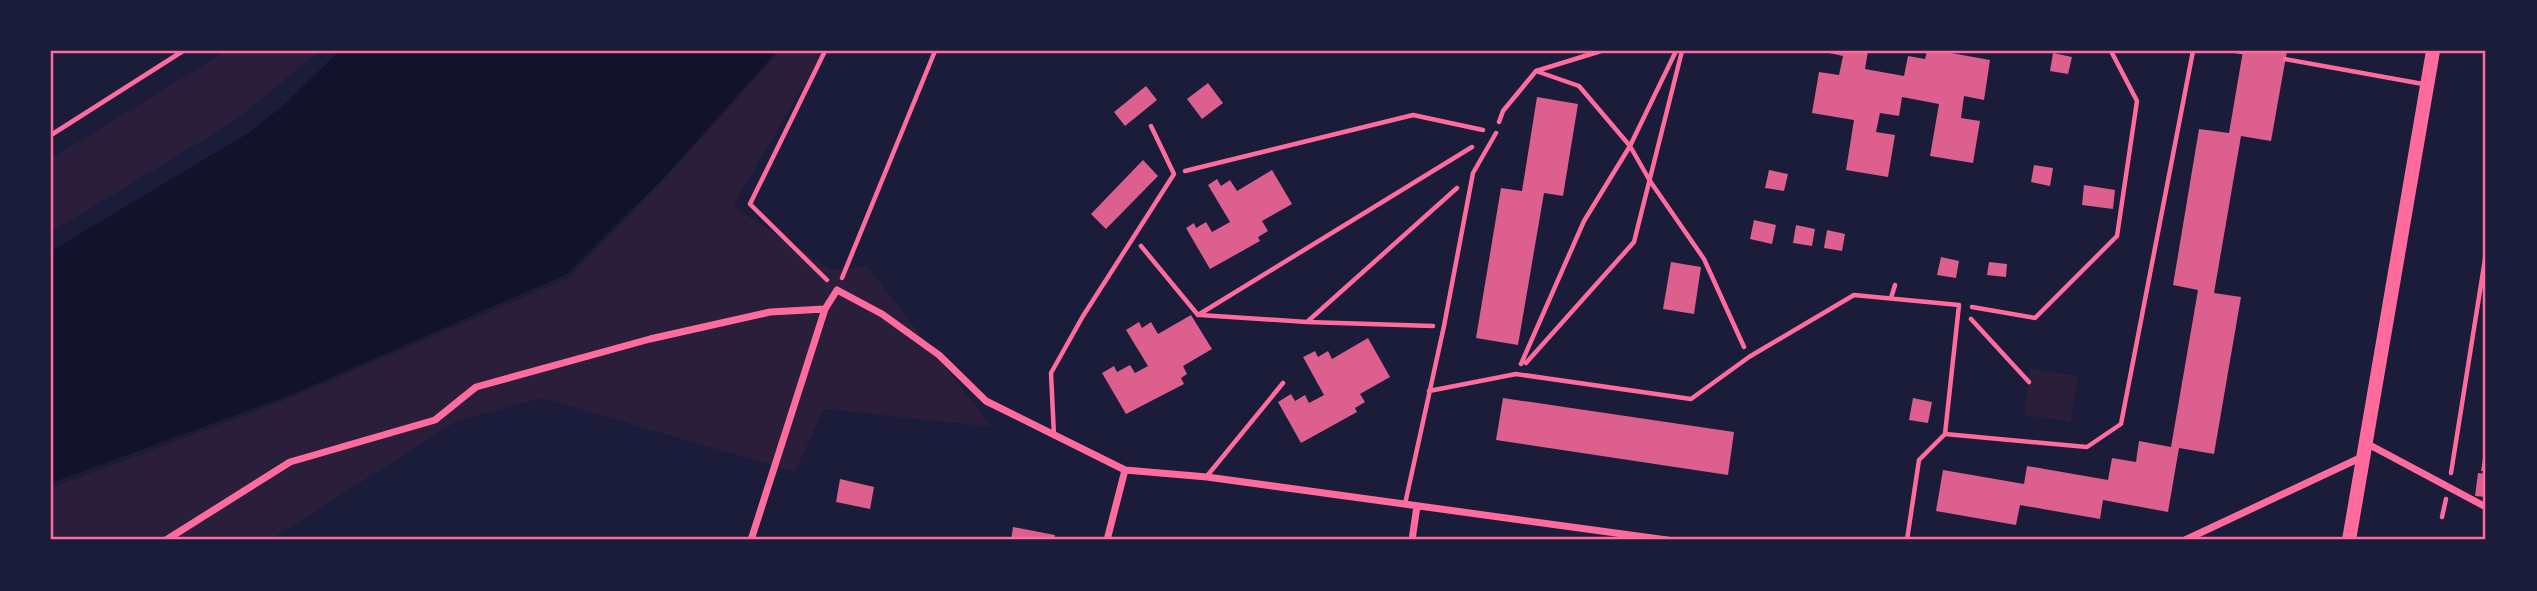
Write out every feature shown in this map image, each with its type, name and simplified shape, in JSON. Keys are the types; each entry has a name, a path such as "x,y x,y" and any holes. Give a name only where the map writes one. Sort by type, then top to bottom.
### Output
{"main road":[{"path":"2349,540 2433,51"}],"street":[{"path":"751,540 825,309 837,290 882,314 939,355 986,401 1125,470 1207,477 1667,540"},
{"path":"166,540 290,462 435,421 476,387 690,330 770,312 825,309"},
{"path":"2185,540 2363,450 2448,486 2486,507"},
{"path":"1107,540 1125,470"},
{"path":"1412,540 1417,506"}],"lane":[{"path":"1945,434 2087,447 2121,424 2193,51"},
{"path":"2236,51 2243,52"},
{"path":"2285,59 2427,85"},
{"path":"1054,437 1051,373 1083,316 1174,174 1151,126"},
{"path":"1405,505 1474,173 1496,133"},
{"path":"1891,298 1895,285"},
{"path":"1429,391 1516,374 1691,399 1749,357 1854,295 1959,305 1945,434 1919,460 1907,540"},
{"path":"1207,477 1283,383"}],"path":[{"path":"51,135 183,51"},
{"path":"825,51 750,204 837,290 935,51"},
{"path":"1198,315 1496,133 1503,111 1536,71 1601,51"},
{"path":"1516,374 1584,221 1630,146 1676,51"},
{"path":"1516,374 1634,242 1682,51"},
{"path":"1959,305 2035,318 2117,236 2137,101 2111,51"},
{"path":"1536,71 1579,86 1630,146 1650,181 1704,260 1749,357"},
{"path":"1174,174 1413,116 1496,133"},
{"path":"1307,322 1474,173"},
{"path":"1133,237 1198,315 1307,322 1444,326"},
{"path":"2442,517 2486,253"},
{"path":"1959,305 2029,382"}],"shaded area":[{"path":"226,51 320,51 233,122 51,232 51,159"},
{"path":"339,51 777,51 667,174 567,274 293,394 51,483 51,251 250,132 286,103"},
{"path":"780,51 824,51 733,206 831,270 867,266 992,427 824,409 795,472 542,398 457,421 270,540 51,540 51,488 293,397 568,278 668,175"},
{"path":"2030,369 2078,376 2071,422 2024,415"}],"building":[{"path":"1820,51 1868,51 1865,69 1904,76 1908,56 1925,59 1927,51 1951,51 1990,60 1984,100 1964,96 1961,118 1980,121 1973,163 1930,156 1939,104 1902,97 1899,116 1880,113 1876,132 1895,135 1888,177 1846,170 1854,120 1812,113 1819,72 1839,75 1843,56"},
{"path":"2243,51 2287,51 2271,141 2241,136 2214,293 2241,297 2214,454 2179,448 2168,512 2103,500 2100,519 2020,505 2016,525 1936,511 1943,470 2024,484 2027,466 2108,480 2112,458 2136,462 2139,441 2171,447 2198,290 2173,285 2199,129 2229,133"},
{"path":"2053,53 2072,57 2068,74 2050,71"},
{"path":"1208,83 1223,103 1202,119 1187,99"},
{"path":"1146,86 1157,100 1125,126 1114,112"},
{"path":"1537,97 1578,104 1563,196 1544,193 1518,345 1476,338 1501,188 1522,191"},
{"path":"1143,160 1158,176 1106,229 1091,214"},
{"path":"2034,165 2053,168 2050,186 2031,182"},
{"path":"1272,170 1292,204 1262,221 1268,231 1258,237 1260,241 1210,269 1186,228 1194,223 1196,228 1206,222 1212,232 1230,222 1208,185 1217,179 1221,186 1230,180 1237,191"},
{"path":"1769,170 1788,174 1784,191 1765,188"},
{"path":"2084,185 2115,190 2113,209 2082,205"},
{"path":"1754,220 1776,225 1772,244 1750,239"},
{"path":"1796,225 1815,229 1812,246 1793,243"},
{"path":"1827,230 1845,234 1842,251 1824,248"},
{"path":"1941,257 1959,261 1956,278 1937,275"},
{"path":"1671,262 1701,267 1694,314 1663,309"},
{"path":"1989,262 2007,264 2006,277 1987,275"},
{"path":"1191,315 1212,349 1183,366 1187,374 1181,378 1184,384 1126,414 1102,373 1114,366 1117,372 1130,365 1135,373 1148,366 1126,330 1139,322 1142,328 1151,322 1158,334"},
{"path":"1368,338 1390,377 1360,394 1365,402 1355,408 1357,412 1301,443 1278,402 1291,394 1295,401 1305,395 1309,403 1324,395 1303,357 1315,351 1318,357 1328,351 1332,359"},
{"path":"1503,398 1734,432 1728,475 1496,440"},
{"path":"1913,398 1932,402 1928,423 1909,420"},
{"path":"2485,445 2486,471 2481,471"},
{"path":"2478,473 2486,474 2486,497 2475,496"},
{"path":"840,479 874,487 870,509 836,502"},
{"path":"1013,527 1055,535 1054,540 1011,540"}]}
